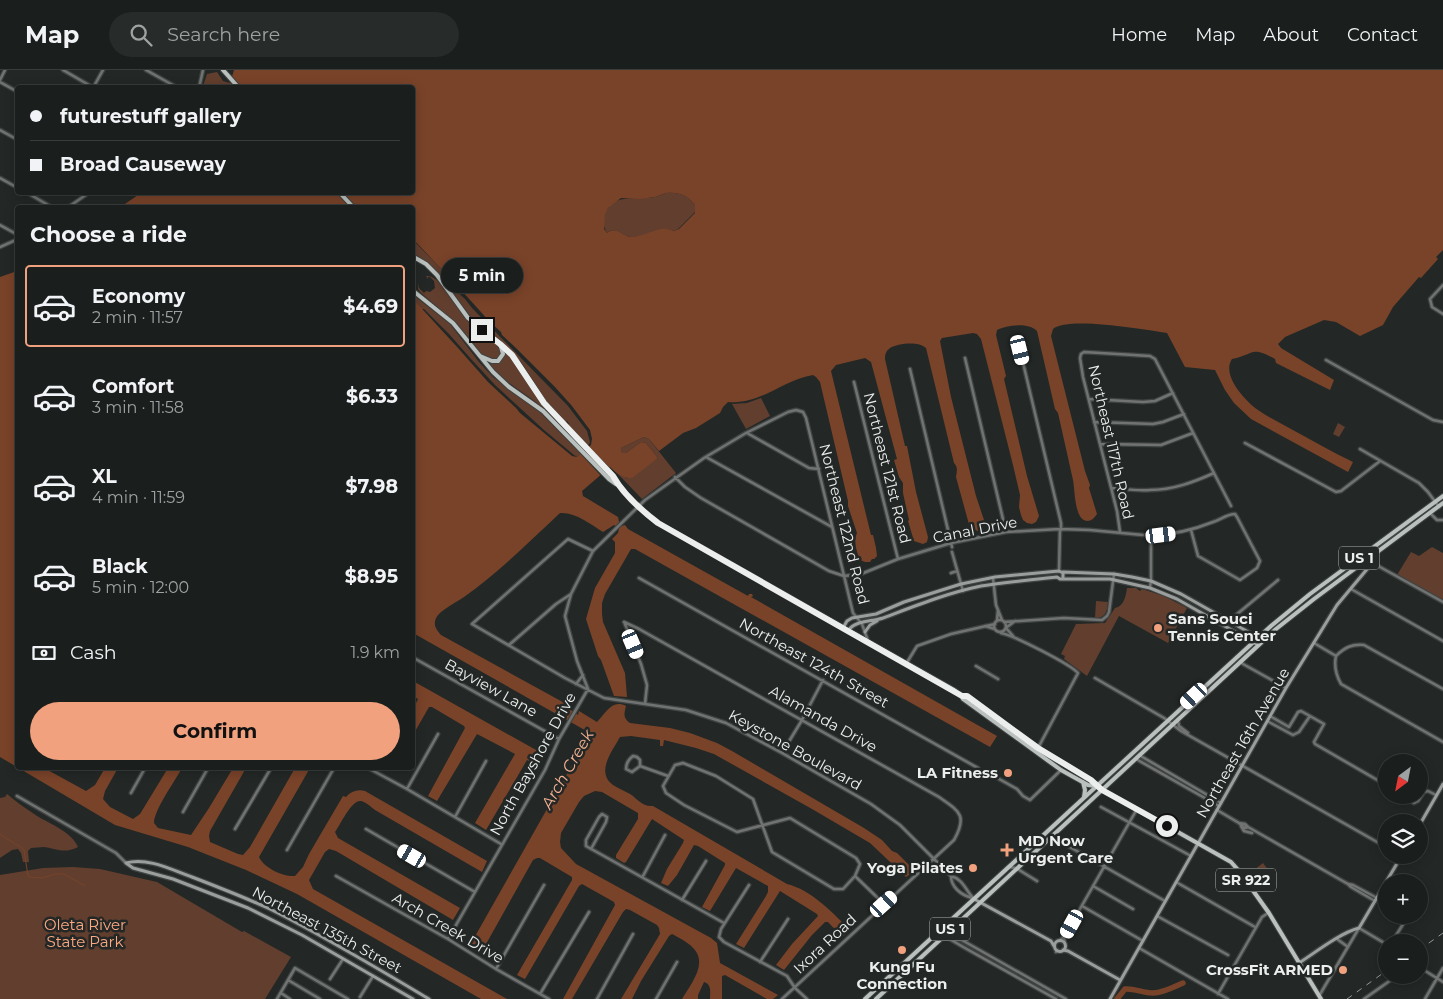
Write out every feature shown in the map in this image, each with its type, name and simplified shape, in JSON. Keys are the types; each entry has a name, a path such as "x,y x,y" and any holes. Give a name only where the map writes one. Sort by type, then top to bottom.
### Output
{"main road":[{"path":"222,70 236,85"},
{"path":"342,195 351,205"},
{"name":"SR 922","path":"415,258 426,264 437,275 461,310 516,360 544,403 582,447 638,506 654,520 962,696 967,696 1004,726 1091,780 1102,790 1233,864 1269,912 1320,997"},
{"name":"SR 922","path":"415,292 453,323 488,368 543,411 582,447"},
{"path":"478,355 492,361 498,361 503,354 500,344"},
{"name":"US 1","path":"865,999 1258,637 1310,594 1443,496"},
{"name":"US 1","path":"876,999 1258,645 1305,606 1443,503"},
{"path":"1372,556 1371,552 1374,547"},
{"path":"1209,690 1214,677"},
{"name":"SR 922","path":"1004,726 1007,731 1060,769 1088,785 1096,786"},
{"path":"1007,731 1014,731"},
{"path":"1060,769 1068,767"},
{"path":"1083,782 1085,790 1083,798"},
{"path":"946,934 947,926 952,920"},
{"path":"934,945 939,934 938,932"}],"street":[{"path":"5,70 0,81 15,90"},
{"path":"63,70 90,85"},
{"path":"95,85 103,70"},
{"path":"146,70 173,85"},
{"path":"200,85 203,70"},
{"path":"0,130 15,138"},
{"path":"0,178 15,186"},
{"path":"31,195 48,205"},
{"path":"72,205 86,195"},
{"path":"0,225 15,235"},
{"path":"0,247 15,239"},
{"path":"1443,285 1430,299 1432,307 1443,314"},
{"path":"1020,350 1061,523 1059,572 1057,577"},
{"name":"Northeast 117th Road","path":"1120,532 1117,511 1094,422 1080,358 1081,354 1088,352 1150,356 1155,359 1173,393"},
{"path":"965,358 1006,532"},
{"path":"1326,360 1433,420 1443,422"},
{"path":"910,369 952,547"},
{"name":"Northeast 121st Road","path":"854,382 898,559"},
{"path":"1089,399 1143,402 1155,401 1173,393 1232,506"},
{"name":"North Bayshore Drive","path":"448,939 545,770 559,739 588,689 577,661 566,616 571,594 593,551 638,506 706,456 791,410 800,411"},
{"name":"Northeast 122nd Road","path":"800,411 804,413 806,418 853,612 861,623 869,643"},
{"path":"1094,422 1153,424 1184,414"},
{"path":"1100,444 1161,445 1193,432"},
{"path":"746,433 809,468 818,469"},
{"path":"1245,442 1336,492 1341,491 1380,461"},
{"path":"1360,449 1419,483 1438,506"},
{"path":"706,456 832,527"},
{"path":"1111,488 1168,489 1214,473"},
{"path":"675,477 701,498 829,571 844,576"},
{"path":"1430,513 1437,520 1443,520"},
{"path":"1235,514 1260,562 1257,568 1240,580 1198,556 1191,530 1235,514"},
{"name":"Canal Drive","path":"844,576 861,574 898,559 951,543 1006,532 1060,530 1120,532 1143,535"},
{"name":"Northeast 117th Road","path":"1150,588 1151,535 1191,530"},
{"name":"Keystone Boulevard","path":"593,551 568,539 472,624 563,677 604,698 686,710 726,723 782,753 871,804 900,825 951,876 956,877 962,882 969,894 974,898"},
{"path":"952,552 963,591"},
{"name":"Northeast 16th Avenue","path":"1110,999 1286,688 1337,605 1371,562 1372,556"},
{"path":"1371,562 1443,602"},
{"path":"951,572 957,571"},
{"path":"1059,572 1064,575 1062,578"},
{"path":"843,628 849,620 857,617 872,615 916,597 961,584 992,578 1059,572 1114,574 1151,582 1181,594 1263,641"},
{"path":"906,664 917,646 951,634 996,622 1064,618 1102,620 1108,614 1114,574"},
{"path":"848,631 852,626 963,591 994,584 1057,577 1060,579 1114,580 1150,588 1177,599 1258,645"},
{"name":"Northeast 124th Street","path":"639,578 978,768"},
{"path":"992,578 998,610 1006,628 1013,636"},
{"path":"1224,625 1278,580"},
{"path":"1350,589 1443,641"},
{"path":"509,645 556,604 571,594"},
{"path":"995,629 998,610"},
{"path":"865,632 870,625 882,618"},
{"path":"1001,633 1015,621"},
{"name":"Alamanda Drive","path":"645,704 647,685 641,664 624,622 939,797 956,809 960,815 961,827 954,840 934,859"},
{"path":"985,626 995,629 997,632 1013,636 1077,672 1079,675 1038,748"},
{"path":"1314,643 1336,656"},
{"path":"1443,689 1364,645 1355,644 1348,647 1336,656 1334,662 1337,677 1341,684 1443,742"},
{"name":"Bayview Lane","path":"415,659 559,739"},
{"path":"1240,662 1286,688"},
{"path":"976,666 998,679"},
{"path":"576,684 583,675"},
{"path":"1095,678 1168,720 1189,735 1378,842"},
{"path":"782,753 823,680"},
{"path":"1270,716 1289,728 1300,711 1324,724 1314,744 1378,780"},
{"path":"1267,721 1291,734 1298,733 1310,716"},
{"path":"1178,718 1179,726 1189,735"},
{"path":"1283,730 1285,725"},
{"path":"407,788 438,734"},
{"path":"633,756 640,760 640,766 632,772 626,769 630,758 633,756"},
{"path":"1139,756 1180,782"},
{"path":"1136,759 1221,805"},
{"path":"455,818 486,761"},
{"path":"762,825 737,832 684,805 666,793 663,786 675,765 683,763 716,776 753,799 762,825 772,852 834,889 843,888 855,876 860,864 856,858 790,818 762,825"},
{"path":"640,766 668,776"},
{"path":"985,771 1017,789 1030,800 1060,769"},
{"path":"131,793 144,770"},
{"path":"183,812 207,770"},
{"path":"236,829 271,770"},
{"path":"287,850 333,770"},
{"path":"372,770 407,788 501,844"},
{"path":"1426,814 1443,784"},
{"path":"1428,792 1437,795"},
{"name":"Northeast 135th Street","path":"17,796 116,853 132,868 188,884 248,908 289,928 413,999"},
{"path":"1100,807 1191,856"},
{"path":"1054,946 1055,943 1064,937 1137,809"},
{"path":"1217,810 1240,823 1244,828 1248,827 1376,900"},
{"path":"591,849 606,822 607,817 605,815 602,814 599,817 586,840 586,846 591,849 642,876 682,901 724,923 749,885"},
{"path":"1240,823 1243,830 1252,833"},
{"path":"366,829 474,892"},
{"path":"1052,835 1061,842 1165,901"},
{"path":"642,876 665,836"},
{"name":"Ixora Road","path":"724,923 720,929 719,937 724,942 786,976 795,988 934,859"},
{"path":"682,901 706,861"},
{"path":"144,870 147,862"},
{"name":"Northeast 135th Street","path":"126,863 147,862 168,868 252,901 284,916 429,999"},
{"path":"1320,997 1396,864"},
{"path":"1008,868 1016,868 1037,881"},
{"name":"Arch Creek Drive","path":"336,876 549,999"},
{"path":"855,876 884,904"},
{"name":"Keystone Boulevard","path":"951,876 951,881 955,888 967,897 974,898"},
{"path":"1176,882 1255,928"},
{"path":"496,969 544,885"},
{"path":"1093,886 1133,909"},
{"path":"974,898 1051,941 1063,942 1064,947 1068,951 1120,980"},
{"path":"248,908 252,901"},
{"path":"1082,906 1143,941"},
{"path":"540,994 589,912"},
{"path":"1218,994 1255,928 1262,917 1269,912"},
{"path":"1156,916 1228,955"},
{"path":"760,962 788,919"},
{"path":"1299,963 1352,930 1359,928 1378,939"},
{"path":"597,999 634,934"},
{"path":"946,934 954,935 1066,999"},
{"path":"946,934 948,938 956,943 1056,999"},
{"path":"1064,937 1064,947"},
{"path":"1338,938 1348,947"},
{"path":"1051,941 1057,951 1064,947"},
{"path":"1139,948 1228,999"},
{"path":"330,979 347,952"},
{"path":"656,999 678,962"},
{"path":"277,999 295,968 348,999"},
{"path":"1424,999 1443,968"},
{"path":"1428,972 1443,982"},
{"path":"360,997 373,976"},
{"path":"288,980 320,999"},
{"path":"1034,986 1039,982"},
{"path":"1364,999 1385,984"},
{"path":"782,999 795,988 807,999"},
{"path":"280,993 290,999"}],"green space":[{"path":"217,72 223,81 230,83 230,85 203,85 207,74"},
{"path":"666,193 682,195 695,205 695,212 678,229 674,231 662,229 632,237 613,230 607,233 604,226 604,218 612,204 625,199 655,197"},
{"path":"415,242 452,280 451,286 568,406 587,431 590,442 588,446 568,425 567,421 547,402 521,362 510,350 471,317 438,273 427,262 415,254"},
{"path":"426,276 441,284 468,320 498,346 501,350 501,355 498,359 493,360 484,357 456,323 420,292 418,289 419,283 419,288 424,293 426,291 430,292 435,288 434,281"},
{"path":"415,296 450,324 493,377 541,413 581,454 577,457 544,430 495,385 449,334 424,309 421,309 415,302"},
{"path":"504,350 518,366 542,403 582,448 543,408 503,378 485,360 492,362 500,360"},
{"path":"761,398 770,416 746,429 732,404 747,403"},
{"path":"1338,423 1345,427 1339,437 1333,434"},
{"path":"644,437 649,439 676,473 642,499 618,474 627,478 658,458 646,443 641,442 626,453 622,453 621,448"},
{"path":"1432,547 1443,553 1443,600 1397,575 1411,552 1419,556"},
{"path":"1127,588 1136,588 1140,591 1142,589 1164,596 1187,608 1168,643 1119,616 1087,676 1064,659 1065,656 1061,654 1076,624 1105,623 1115,608 1122,603"},
{"path":"1096,601 1108,602 1104,615 1099,618 1095,618"},
{"path":"7,794 37,816 66,833 78,847 65,851 44,847 31,848 28,851 29,862 23,862 18,849 12,850 0,858 0,798 5,797"},
{"path":"1263,863 1272,875 1259,884 1250,873"},
{"name":"Oleta River State Park","path":"73,867 100,869 157,882 242,932 244,931 291,957 265,999 0,999 0,875 43,868"}],"shaded area":[{"path":"234,70 1443,70 1443,250 1436,257 1438,259 1421,278 1419,277 1393,307 1383,325 1360,336 1336,322 1324,320 1285,337 1278,344 1281,348 1334,380 1330,390 1276,363 1275,359 1261,353 1252,352 1232,359 1229,365 1232,380 1236,387 1258,410 1353,462 1348,472 1251,419 1234,403 1215,370 1185,367 1167,333 1090,324 1061,325 1053,329 1051,336 1097,514 1094,518 1087,521 1083,519 1077,510 1073,480 1037,331 1023,325 1001,328 997,330 996,335 1006,376 1004,379 1027,476 1039,516 1036,522 1032,524 1023,520 1021,515 1019,507 1020,495 981,339 977,334 973,333 942,338 940,341 951,397 976,496 984,520 978,531 970,528 956,477 957,468 954,463 926,348 919,344 894,346 887,351 885,359 928,537 927,542 923,544 914,541 908,521 903,483 899,477 894,460 897,459 871,362 865,358 836,365 831,371 871,535 873,535 876,548 877,556 870,562 860,560 855,543 857,533 848,506 820,382 813,375 751,400 728,402 720,413 696,428 683,433 659,451 649,439 644,437 621,448 622,453 626,453 641,442 646,443 658,458 632,478 623,477 610,467 582,491 583,496 618,517 622,526 625,525 628,529 748,596 752,594 753,596 751,597 997,736 990,747 635,549 631,549 605,594 602,603 603,622 625,673 627,697 614,696 586,619 595,588 615,553 615,542 612,539 619,529 614,525 603,532 572,514 560,513 514,557 438,615 435,625 441,635 570,706 571,710 578,715 579,711 597,722 610,708 621,704 626,706 625,716 630,723 670,728 717,743 864,828 882,840 913,869 906,877 870,843 714,754 664,740 663,746 660,746 660,740 631,736 620,737 610,754 605,768 608,780 613,785 643,804 653,806 787,884 804,891 828,908 849,931 842,937 828,922 825,922 784,970 776,965 792,944 818,916 780,891 744,948 736,944 766,896 768,886 736,868 710,911 702,907 725,863 694,845 677,875 668,886 661,883 684,840 652,819 624,863 616,858 616,855 638,819 638,813 602,792 595,791 584,796 579,802 561,833 561,848 576,864 711,938 717,943 720,963 778,995 773,999 767,999 725,975 722,976 722,999 710,999 709,987 704,982 698,999 682,999 693,981 699,961 698,955 692,947 672,934 641,981 632,999 621,999 660,934 657,925 626,909 572,999 563,999 615,905 614,902 582,884 579,886 525,979 517,975 572,880 572,877 540,858 533,860 481,953 469,947 590,733 415,634 415,301 488,382 520,413 572,456 577,457 591,445 592,439 590,430 572,406 502,335 415,241 415,205 123,205 138,195 415,195 415,85 230,85","holes":["666,193 679,194 689,199 695,205 695,213 679,229 674,231 663,229 632,237 614,230 607,233 604,229 605,215 608,208 621,198 640,199"]},
{"path":"15,272 15,766 0,757 0,277"},
{"path":"415,682 545,755 539,766 527,760 486,830 475,823 515,754 477,734 437,801 428,796 465,728 432,707 429,707 415,732 415,705 418,699 415,697"},
{"path":"22,770 48,770 86,791 95,785 104,770 117,770 105,791 103,799 110,807 133,819 140,814 167,770 181,770 161,803 154,823 158,828 191,835 232,770 245,770 210,831 209,836 210,842 243,855 250,847 294,770 309,770 259,857 269,868 290,876 295,876 303,867 343,796 346,797 355,791 365,791 487,861 482,872 375,810 367,803 358,801 350,808 335,832 338,838 460,908 453,920 336,851 329,849 325,852 309,880 313,889 507,999 481,999 297,894 246,870 188,847 115,825"}],"pier":[{"path":"587,445 611,469 602,477 579,452"}],"waterway":[{"path":"0,834 24,850 28,876 42,878 55,874 64,874 85,886"},
{"path":"1117,999 1125,989 1157,993 1183,983"}],"railway":[{"path":"1428,944 1443,933"},
{"path":"1347,999 1378,977"}],"place":[{"name":"Sans Souci Tennis Center","path":"1158,628"},
{"name":"LA Fitness","path":"1008,773"},
{"name":"MD Now Urgent Care","path":"1007,850"},
{"name":"Yoga Pilates","path":"973,868"},
{"name":"Kung Fu Connection","path":"902,950"},
{"name":"CrossFit ARMED","path":"1343,970"}],"route":[{"path":"482,330 508,351 548,408 613,476 618,485 658,523 962,696 967,696 1038,748 1091,780 1102,790 1167,826"}],"water label":[{"name":"Arch Creek","path":"567,769"}]}
